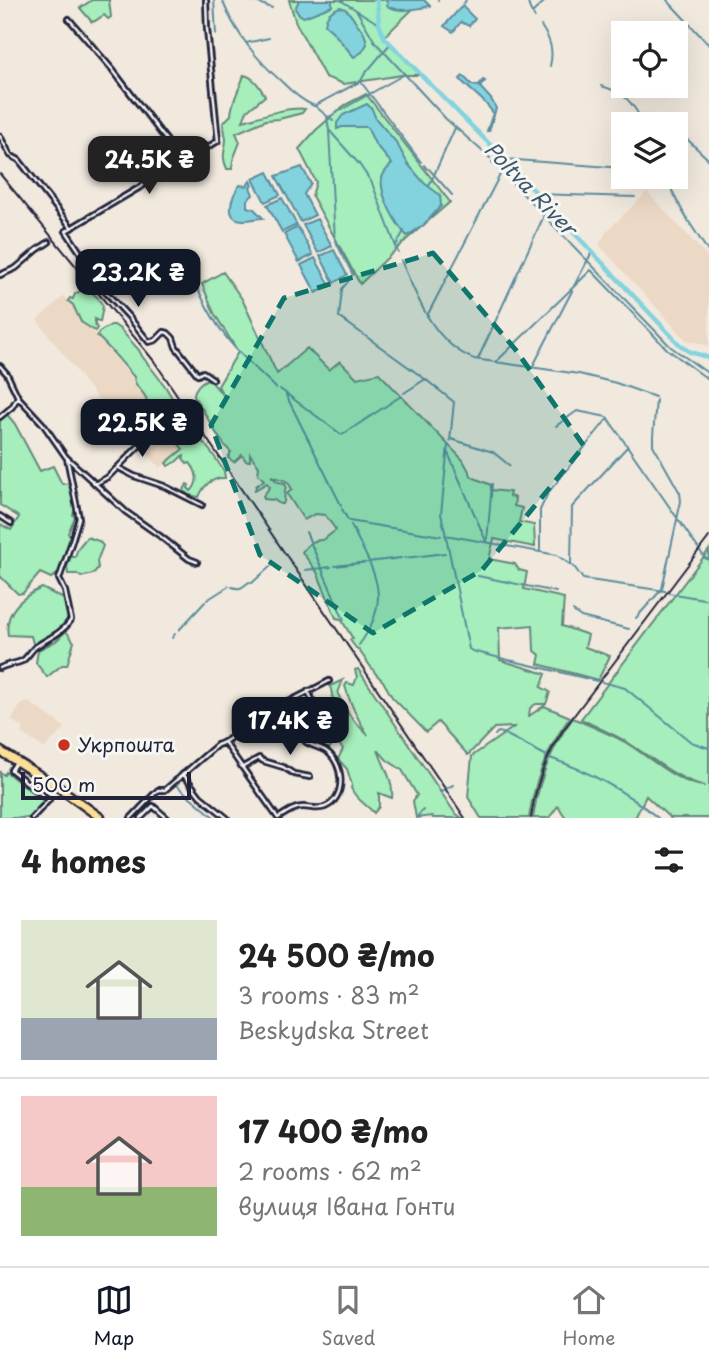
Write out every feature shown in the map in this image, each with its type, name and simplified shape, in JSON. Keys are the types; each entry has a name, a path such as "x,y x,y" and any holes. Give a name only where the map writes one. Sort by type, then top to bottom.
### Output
{"main road":[{"path":"0,751 101,818"}],"street":[{"path":"206,0 218,141 66,231 103,289 144,337 149,342 156,340 164,332 168,333 198,375 203,372 213,379"},
{"path":"69,19 112,69 183,162"},
{"path":"0,136 10,155 19,160 72,228"},
{"path":"0,275 16,268 49,242"},
{"path":"0,366 19,397 66,457 135,519 197,562"},
{"path":"0,417 19,397"},
{"path":"95,484 119,468 149,436"},
{"path":"0,668 22,660 71,620 65,591 59,579 79,518 66,457"},
{"path":"119,468 202,505"},
{"path":"0,516 11,523"},
{"path":"131,818 158,790 165,790 217,745 225,743 248,724 330,681"},
{"path":"308,691 316,708"},
{"path":"225,743 278,818 299,807 325,807 332,802 340,789 339,771 335,762 327,752 306,742"},
{"path":"243,768 259,758 294,774 310,777"},
{"path":"17,761 11,770 49,800 32,818"},
{"path":"183,774 200,796 227,818"},
{"path":"141,818 153,806 167,818"}],"highlighted area":[{"path":"433,253 515,349 584,446 482,570 373,633 260,555 211,425 284,298"}],"shaded area":[{"path":"647,192 709,258 709,346 686,340 599,245 606,232"},
{"path":"64,296 143,391 185,449 160,468 134,433 117,424 37,320"},
{"path":"25,702 65,728 44,748 21,733 24,728 11,720"}],"green space":[{"path":"92,0 109,0 111,17 108,19 104,15 92,22 80,8"},
{"path":"289,0 413,0 417,5 384,37 420,75 402,75 344,84 325,77 296,23"},
{"path":"244,75 254,80 265,96 247,111 243,121 283,110 305,109 302,113 266,120 236,133 240,142 232,169 227,169 224,157 224,122 231,115"},
{"path":"366,94 450,202 360,284 312,196 316,182 299,149 345,105"},
{"path":"223,272 242,299 277,374 307,348 329,370 340,361 357,378 379,373 463,460 472,477 491,485 491,490 510,492 509,496 515,498 514,506 522,508 519,522 534,525 535,547 494,539 489,559 515,564 519,570 527,572 524,589 564,598 562,626 588,635 585,647 610,656 598,680 538,664 540,655 534,650 533,625 499,628 500,660 546,674 541,687 550,692 546,704 536,704 530,708 529,716 544,706 570,717 543,765 529,818 481,818 468,797 472,756 514,727 494,728 468,755 438,722 426,732 392,697 383,681 350,640 353,639 341,619 336,618 317,572 302,552 311,543 323,540 336,530 325,515 315,514 304,520 287,494 292,489 287,481 271,476 278,482 285,483 283,504 264,499 263,496 270,487 267,483 255,490 264,480 258,474 259,467 250,454 250,461 246,461 242,455 234,462 228,458 231,452 194,397 198,385 209,379 223,395 218,386 238,352 214,313 202,284"},
{"path":"88,289 103,306 100,322 95,319 95,331 81,322 73,305 68,301"},
{"path":"111,325 120,329 139,350 224,471 225,478 209,483 199,497 188,495 184,490 187,484 191,491 196,484 196,473 190,463 187,464 184,456 168,466 166,463 183,449 165,422 149,405 145,404 140,410 139,407 147,401 134,377 97,336"},
{"path":"6,413 15,424 40,471 53,466 62,484 71,483 76,506 73,515 75,517 68,533 71,537 59,573 51,578 40,573 23,593 18,594 0,576 0,524 11,530 19,517 0,505 0,418"},
{"path":"87,537 99,541 103,546 97,561 98,568 93,574 81,577 68,574 67,567 71,557 75,557"},
{"path":"709,550 709,818 670,818 646,796 635,818 566,818 558,806 549,818 533,818 547,765 573,718 623,741 684,780 705,786 674,773 627,742 581,719"},
{"path":"42,588 64,599 68,618 61,627 34,647 31,636 8,635 8,626 16,606 28,595"},
{"path":"66,631 74,642 67,665 62,665 47,677 36,663 38,650 56,641"},
{"path":"358,669 455,813 462,818 416,818 413,801 417,795 402,770 378,750 390,779 392,798 379,793 379,807 374,813 353,792 347,769 338,759 343,749 339,744 333,744 327,750 314,745 306,736 293,710 305,718 312,718 316,723 336,725 330,686 343,680 338,693 340,699 350,716 368,735 345,686 347,683 354,685 357,677 355,670"},
{"path":"0,772 4,775 6,772 47,804 35,818 0,818"}],"water":[{"path":"299,0 332,0 332,6 304,17 295,9"},
{"path":"388,0 424,0 430,6 398,9 387,6"},
{"path":"462,6 475,19 469,26 461,22 453,32 444,26"},
{"path":"340,7 349,12 366,39 367,44 362,52 354,57 325,25 329,14"},
{"path":"463,76 472,85 478,86 485,81 480,87 496,108 489,131 493,113 460,79"},
{"path":"367,104 396,142 408,164 424,183 440,195 441,206 424,225 407,236 393,217 383,193 383,176 392,164 375,144 367,127 337,129 337,123 343,115"},
{"path":"302,167 311,184 304,194 315,215 301,222 276,176"},
{"path":"268,172 280,195 265,202 253,179"},
{"path":"250,181 253,195 247,200 247,207 254,209 263,218 238,219 231,212 232,201 240,185 247,186"},
{"path":"282,198 297,225 282,232 267,205"},
{"path":"317,219 332,246 318,253 303,225"},
{"path":"298,227 313,255 299,262 284,234"},
{"path":"334,250 347,275 334,283 320,256"},
{"path":"315,258 330,285 316,293 301,265"}],"waterway":[{"path":"214,0 216,35"},
{"path":"222,0 240,35 256,55 290,90 314,106 361,81 390,44"},
{"path":"243,0 272,8"},
{"path":"340,0 379,24"},
{"name":"Poltva River","path":"377,0 379,24 384,37 512,167 679,344 688,351 709,358"},
{"path":"461,8 466,0"},
{"path":"527,0 535,18"},
{"path":"532,13 546,0"},
{"path":"667,0 709,45"},
{"path":"357,11 375,42 446,119 490,158"},
{"path":"541,26 550,45 550,66"},
{"path":"246,43 269,38"},
{"path":"398,252 372,183 329,130 327,118 405,74"},
{"path":"361,82 421,162"},
{"path":"601,86 627,99 637,112"},
{"path":"315,106 333,121"},
{"path":"434,175 455,128"},
{"path":"329,131 335,240 352,276"},
{"path":"688,140 709,160"},
{"path":"503,159 611,167"},
{"path":"492,162 671,347 709,374"},
{"path":"424,165 427,169"},
{"path":"427,316 505,165"},
{"path":"429,169 452,195"},
{"path":"429,186 433,177"},
{"path":"671,189 709,253"},
{"path":"535,194 635,197"},
{"path":"478,359 548,207"},
{"path":"395,247 404,231"},
{"path":"574,286 592,252"},
{"path":"401,260 428,317 437,330 460,352 474,359 579,374 616,383 655,397"},
{"path":"591,270 667,349 709,380"},
{"path":"497,361 591,270"},
{"path":"191,273 222,332 276,388"},
{"path":"350,279 342,289 339,317 454,402 450,441"},
{"path":"533,366 572,291"},
{"path":"404,393 424,380"},
{"path":"280,389 342,435 401,396"},
{"path":"286,395 341,505"},
{"path":"636,618 662,589 681,501 680,493 653,445 656,400"},
{"path":"556,426 577,411 607,417 698,548"},
{"path":"540,550 540,510 548,493 608,418"},
{"path":"451,439 493,452 510,466"},
{"path":"448,445 441,514 469,649 597,681"},
{"path":"571,564 572,507 627,447"},
{"path":"448,453 486,541"},
{"path":"487,541 492,484"},
{"path":"342,509 348,520"},
{"path":"349,521 441,536"},
{"path":"351,525 373,571 378,599 370,628 359,645"},
{"path":"306,532 344,620"},
{"path":"445,535 557,555 575,568 583,579 665,591"},
{"path":"700,551 709,560"},
{"path":"405,558 445,553"},
{"path":"335,566 401,558"},
{"path":"232,587 240,588 252,583 273,564"},
{"path":"305,570 331,567"},
{"path":"478,576 556,592"},
{"path":"207,600 229,586"},
{"path":"669,593 709,600"},
{"path":"179,630 205,602"},
{"path":"573,611 581,617 629,629"},
{"path":"172,638 175,634"},
{"path":"602,682 625,688 691,742 709,748"},
{"path":"495,735 498,732 503,733 547,756"},
{"path":"550,758 607,783 658,818"},
{"path":"176,785 215,818"},
{"path":"440,792 453,785"},
{"path":"416,818 423,810"}],"railway":[{"path":"0,174 154,361 465,818"},
{"path":"531,818 542,772 563,730 709,537"}],"place":[{"name":"Укрпошта","path":"64,745"}]}
